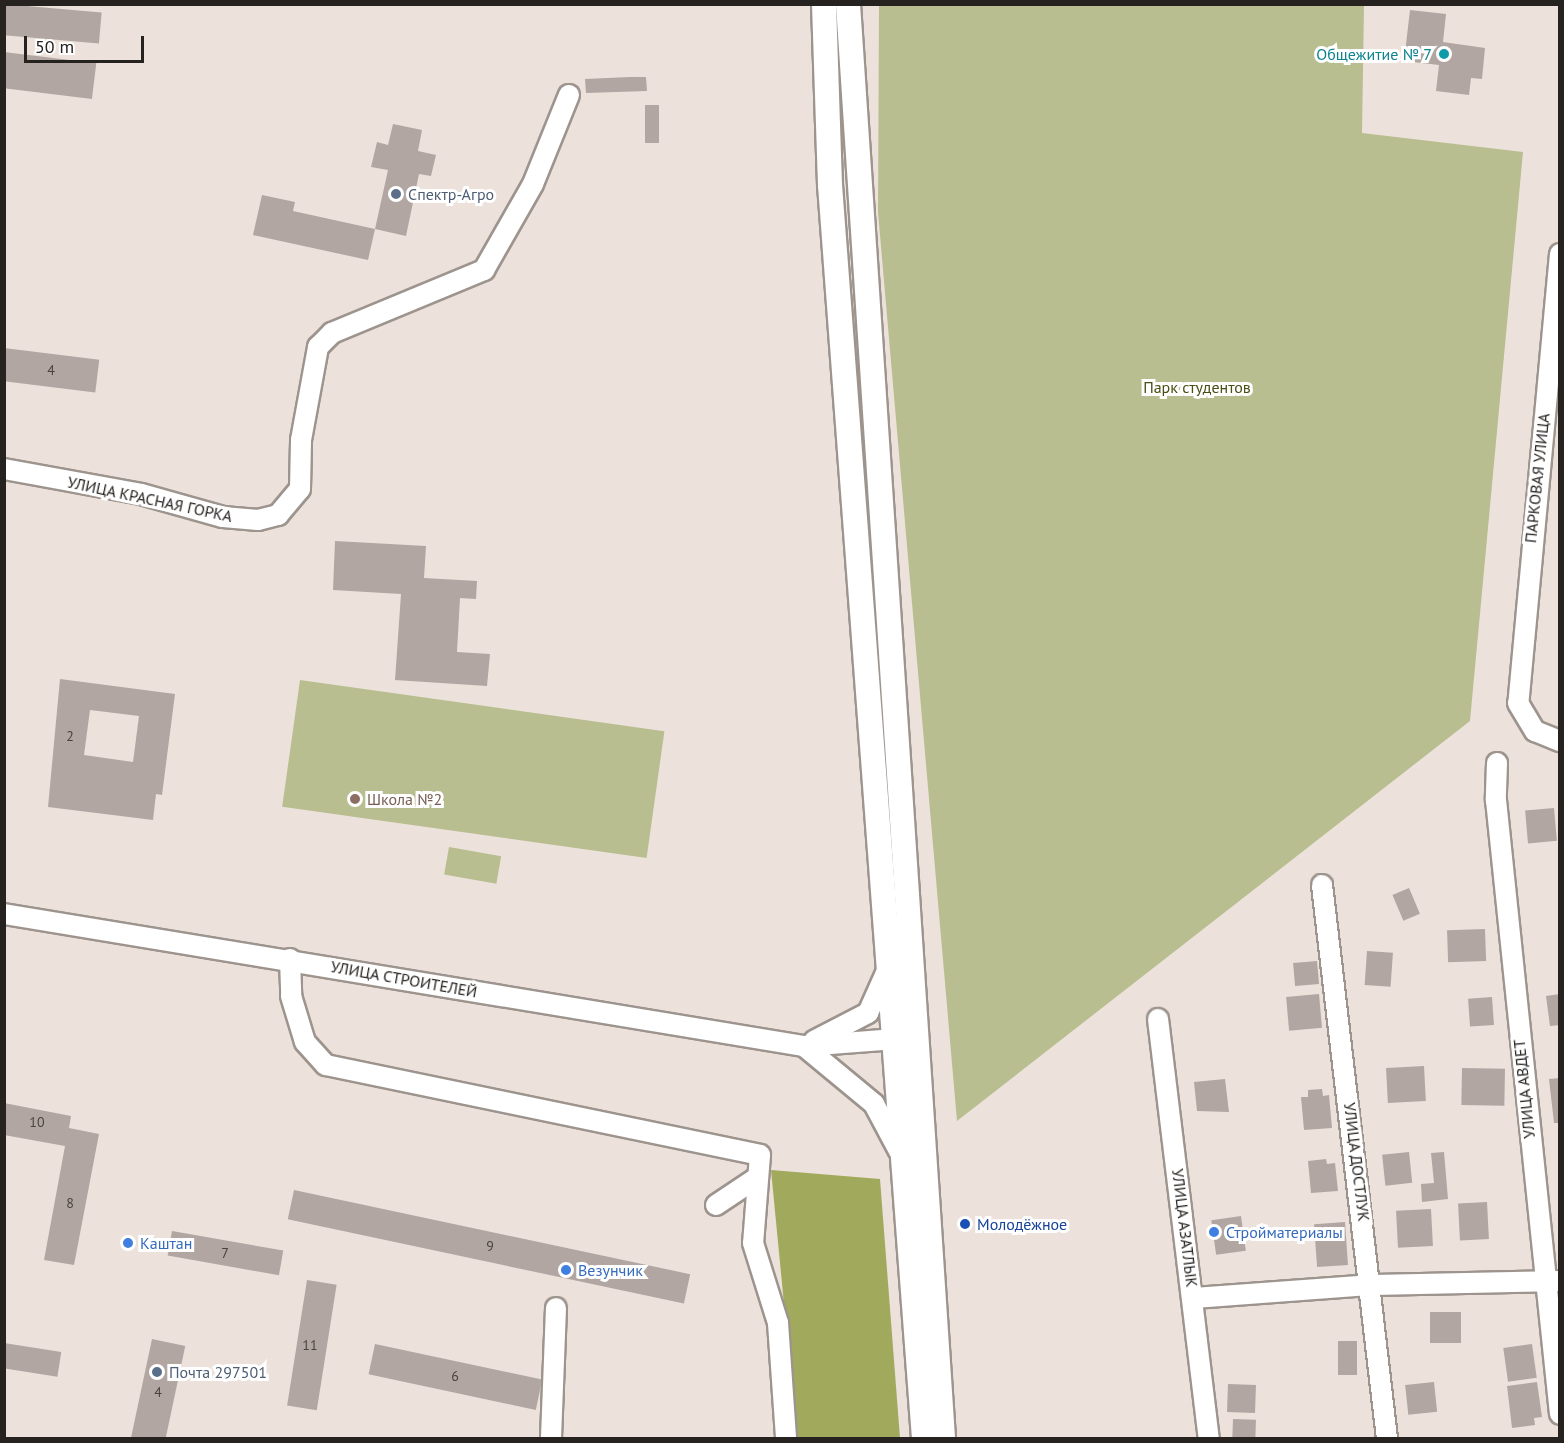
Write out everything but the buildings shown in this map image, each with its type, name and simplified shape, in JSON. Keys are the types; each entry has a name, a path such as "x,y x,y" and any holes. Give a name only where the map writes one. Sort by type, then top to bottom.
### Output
{"main road":[{"path":"824,4 830,185 890,957 905,1038 902,1156 924,1438"},
{"path":"848,4 905,1038 943,1438"}],"street":[{"name":"УЛИЦА КРАСНАЯ ГОРКА","path":"4,469 141,494 223,517 258,520 278,515 300,489 301,440 318,347 332,333 484,270 533,184 569,95"},
{"name":"ПАРКОВАЯ УЛИЦА","path":"1560,254 1518,702 1535,731 1560,741"},
{"name":"УЛИЦА АВДЕТ","path":"1497,763 1496,800 1551,1282 1560,1414"},
{"name":"УЛИЦА ДОСТЛУК","path":"1322,885 1373,1285 1387,1438"},
{"name":"УЛИЦА СТРОИТЕЛЕЙ","path":"4,914 290,959 804,1046 905,1038"},
{"path":"890,957 883,990 868,1013 804,1046 874,1104 902,1156"},
{"path":"290,959 291,996 305,1042 326,1065 760,1155 753,1243 778,1323 786,1438"},
{"name":"УЛИЦА АЗАТЛЫК","path":"1158,1019 1194,1298 1209,1438"},
{"path":"716,1205 758,1178"},
{"path":"1194,1298 1373,1285 1551,1282"},
{"path":"551,1438 556,1308"}],"green space":[{"name":"Парк студентов","path":"879,5 1364,5 1362,133 1523,152 1470,721 957,1121 878,212"},
{"path":"300,680 664,731 647,858 282,807"},
{"path":"449,847 501,856 496,884 444,875"},
{"path":"771,1170 880,1179 900,1438 797,1438"}],"place":[{"name":"Общежитие № 7","path":"1444,54"},
{"name":"Спектр-Агро","path":"396,194"},
{"name":"Школа №2","path":"355,799"},
{"name":"Молодёжное","path":"965,1224"},
{"name":"Стройматериалы","path":"1214,1232"},
{"name":"Каштан","path":"128,1243"},
{"name":"Везунчик","path":"566,1270"},
{"name":"Почта 297501","path":"157,1372"}]}
